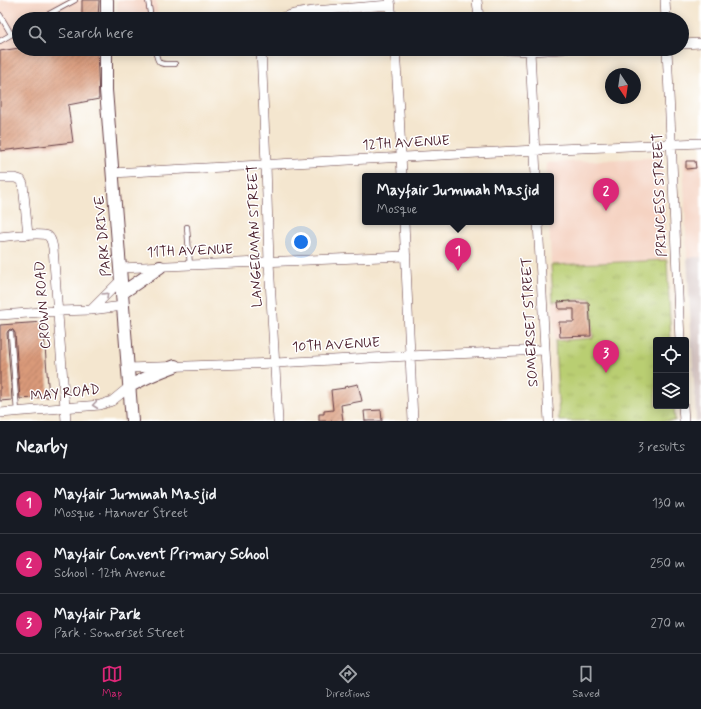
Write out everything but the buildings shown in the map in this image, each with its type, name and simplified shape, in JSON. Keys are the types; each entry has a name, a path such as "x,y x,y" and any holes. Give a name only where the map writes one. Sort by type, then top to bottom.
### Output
{"street":[{"path":"107,0 107,12"},
{"path":"477,0 478,12"},
{"path":"666,0 666,12"},
{"path":"307,12 341,5 390,2 391,12"},
{"path":"689,44 701,43"},
{"name":"PARK DRIVE","path":"106,56 106,90 132,421"},
{"name":"LANGERMAN STREET","path":"261,56 269,262 278,421"},
{"path":"395,56 402,173"},
{"path":"530,56 536,173"},
{"name":"PRINCESS STREET","path":"667,56 680,337"},
{"name":"12TH AVENUE","path":"112,172 701,143"},
{"path":"0,178 15,178 21,180 23,184 28,235"},
{"path":"404,225 413,421"},
{"name":"SOMERSET STREET","path":"538,225 549,421"},
{"name":"CROWN ROAD","path":"0,237 44,235 48,236 51,241 53,248 66,421"},
{"name":"11TH AVENUE","path":"121,274 160,267 406,256"},
{"path":"122,293 160,267"},
{"path":"91,310 121,274"},
{"path":"0,315 91,310 123,306"},
{"name":"10TH AVENUE","path":"128,368 275,363 545,350"},
{"path":"129,388 149,376 175,366"},
{"name":"MAY ROAD","path":"0,413 100,405 112,401 129,388"},
{"path":"683,409 684,421"}],"lane":[{"path":"53,12 75,0"},
{"path":"148,0 150,12"},
{"path":"0,15 12,34 0,41"},
{"path":"156,56 158,62 161,64 175,64"},
{"path":"187,227 190,266"},
{"path":"11,333 17,412"}],"shaded area":[{"path":"0,0 99,0 98,12 12,12 12,56 97,56 99,99 70,106 75,144 0,153"},
{"path":"117,0 156,0 157,12 117,12"},
{"path":"701,155 701,257 687,257 683,156"},
{"path":"662,157 670,335 555,341 549,225 554,225 554,173 547,173 546,163"},
{"path":"687,257 701,257 701,421 696,421"}],"green space":[{"path":"667,260 671,337 653,337 653,409 674,409 675,421 559,421 555,341 593,338 591,299 553,301 551,265"}],"place":[{"name":"Mayfair Convent Primary School","path":"606,211"},
{"name":"Mayfair Jummah Masjid","path":"458,271"},
{"name":"Mayfair Park","path":"606,373"}]}
